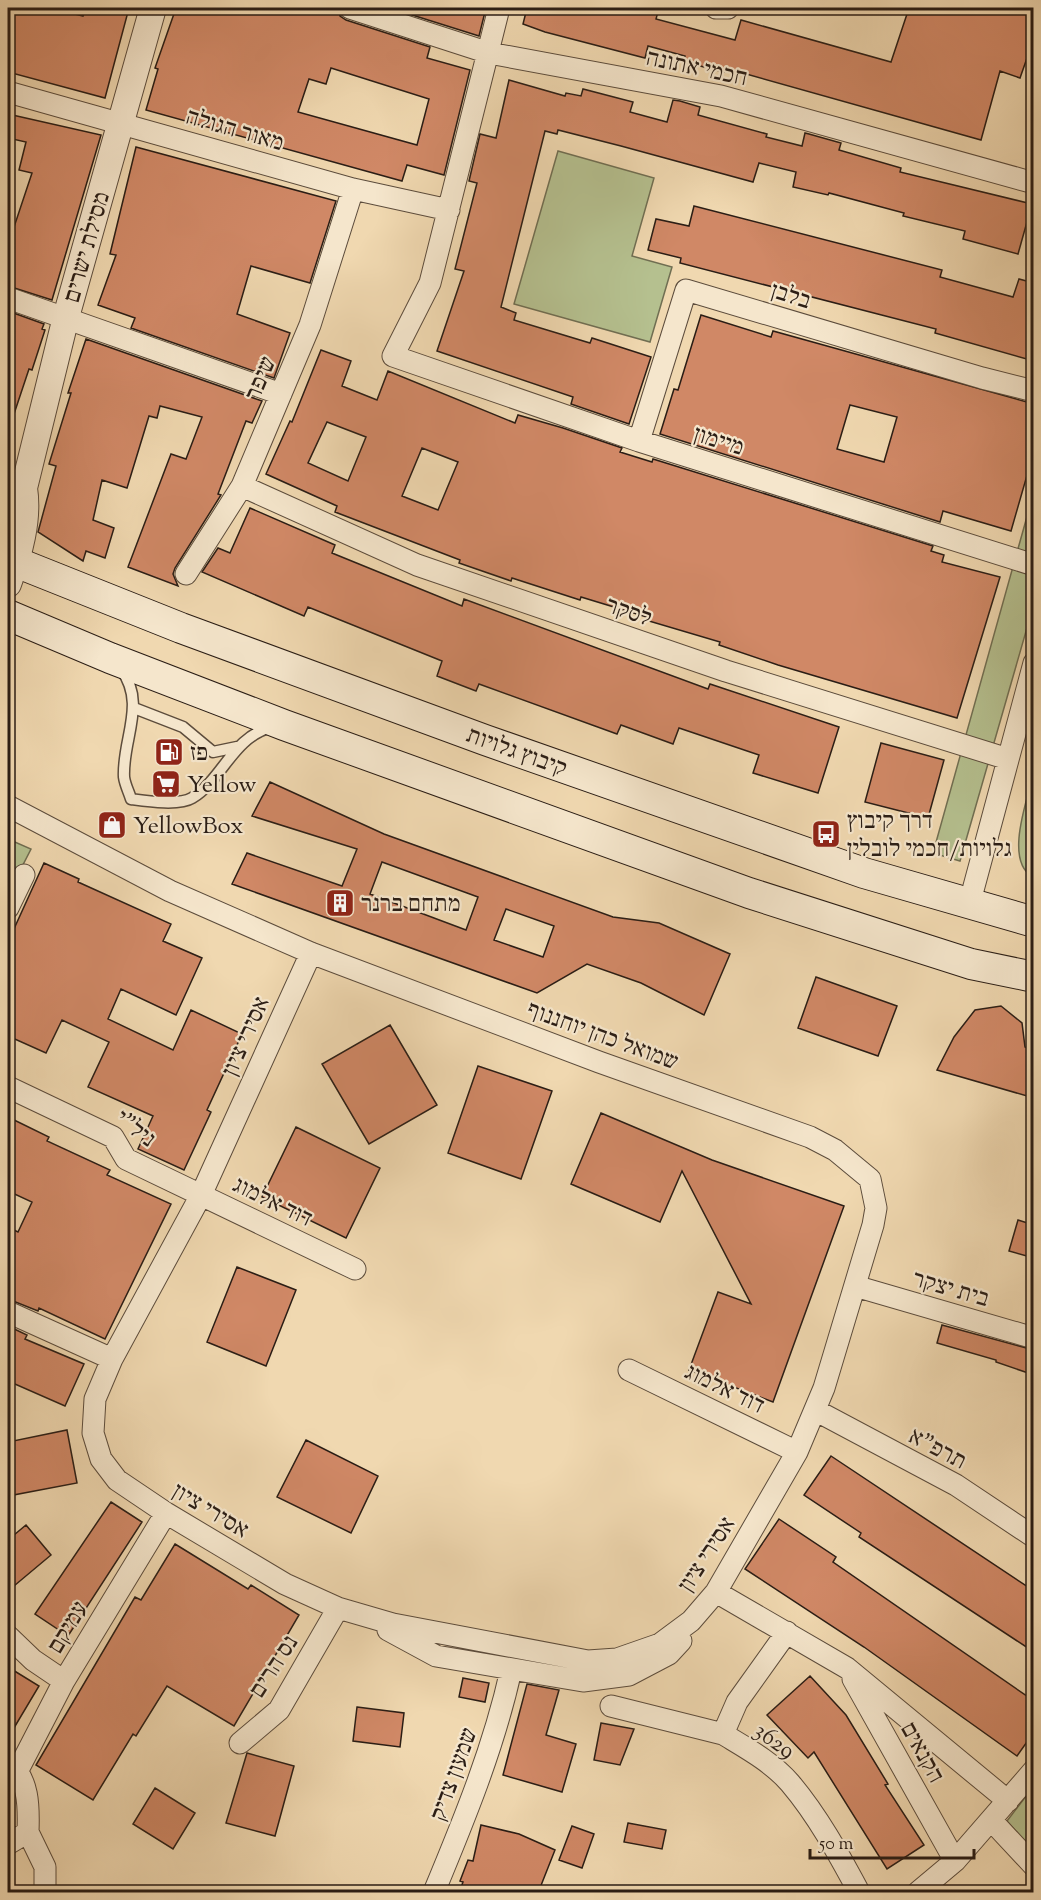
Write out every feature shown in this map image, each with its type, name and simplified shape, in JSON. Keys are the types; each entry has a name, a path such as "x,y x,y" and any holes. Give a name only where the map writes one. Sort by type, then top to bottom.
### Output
{"main road":[{"name":"קיבוץ גלויות","path":"10,568 181,628 485,740 864,873 1034,922"},
{"path":"8,615 110,658 284,725 749,893 960,960 1034,977"}],"street":[{"name":"מסילת ישרים","path":"10,568 26,503 24,488 66,317 153,8"},
{"name":"חכמי אתונה","path":"350,8 489,52 721,96 1034,183"},
{"path":"449,210 499,8"},
{"path":"716,8 728,8"},
{"name":"מאור הגולה","path":"8,92 353,189 449,210"},
{"name":"שיפר","path":"186,574 242,486 310,325 353,189"},
{"name":"מיימון","path":"449,210 430,283 393,356 639,441 1034,565"},
{"name":"בלבן","path":"639,441 686,290 982,378 1034,391"},
{"path":"8,298 281,394"},
{"name":"לסקר","path":"242,486 417,565 726,671 1008,759"},
{"name":"מסילת ישרים","path":"8,516 15,500 24,488"},
{"path":"969,905 1034,663"},
{"path":"8,806 170,891 311,953"},
{"path":"8,908 24,875"},
{"name":"שמואל כהן יוחננוף","path":"311,953 599,1062 810,1137 835,1150 870,1179"},
{"name":"אסירי ציון","path":"311,953 201,1195 112,1359 95,1399 93,1433 101,1460 117,1480 166,1513 285,1584 347,1611 393,1624 588,1661 616,1659 642,1652 675,1635 691,1621 716,1592 797,1452 815,1410 855,1286 876,1208 870,1179"},
{"name":"ניל\"י","path":"8,1087 113,1137 126,1159 201,1195"},
{"name":"דוד אלמוג","path":"201,1195 355,1269"},
{"name":"בית יצקר","path":"855,1286 1034,1338"},
{"path":"8,1312 112,1359"},
{"name":"דוד אלמוג","path":"630,1370 797,1452"},
{"name":"תרפ\"א","path":"815,1410 956,1485 1034,1537"},
{"name":"עמיקם","path":"13,1766 166,1513"},
{"name":"הקנאים","path":"716,1592 847,1668 1008,1801"},
{"path":"347,1611 436,1656 583,1681 630,1675 669,1654 685,1637 691,1621"},
{"name":"נס הרים","path":"240,1743 279,1710 347,1611"},
{"name":"3629","path":"787,1632 737,1702 723,1734 756,1754 789,1782 831,1841 860,1893"},
{"path":"8,1636 33,1660 64,1681"},
{"name":"הקנאים","path":"847,1668 955,1861"},
{"name":"שמעון צדיק","path":"434,1893 464,1821 488,1753 511,1670"},
{"path":"611,1706 723,1734"},
{"path":"13,1766 29,1803 28,1832 45,1868 45,1893"},
{"path":"918,1893 955,1861 1034,1770"},
{"path":"992,1821 1034,1866"},
{"path":"8,1844 28,1832"}],"lane":[{"path":"110,658 126,677 134,708 124,763 124,780 131,800 158,803 190,800 217,773 237,747 256,732 284,725"},
{"path":"134,708 183,727 213,752 237,747"}],"green space":[{"path":"558,151 654,178 632,256 672,267 650,342 514,304"},
{"path":"1033,495 1033,607 960,861 933,853"},
{"path":"1033,776 1033,877 1024,869 1019,845 1023,815"},
{"path":"8,839 31,849 8,894"},
{"path":"1033,1787 1033,1851 1007,1821"}],"building":[{"path":"8,8 52,8 83,16 86,8 129,8 105,98 8,72"},
{"path":"176,8 338,8 340,16 346,20 430,47 427,58 470,70 444,175 407,165 402,181 146,110 158,69 155,68","holes":["331,68 429,99 417,145 298,112 309,79 326,84"]},
{"path":"390,8 486,8 479,36"},
{"path":"527,8 602,8 622,13 624,8 659,8 656,19 735,40 741,20 891,62 909,8 971,8 985,12 987,8 1034,8 1034,38 1020,78 1000,71 981,140 725,68 724,72 684,62 685,56 648,46 645,58 545,32 523,24"},
{"path":"509,80 565,96 566,93 581,96 583,89 633,102 630,112 667,122 673,100 680,101 700,107 698,115 767,134 766,137 802,146 805,133 809,134 841,143 839,150 901,168 900,172 1032,204 1018,254 963,239 965,231 903,216 904,213 829,193 828,195 793,187 796,172 759,163 753,182 558,130 557,134 545,131 501,307 516,313 514,320 590,343 592,338 651,357 629,424 571,404 573,397 437,351 464,271 455,269 477,183 469,181 480,134 496,138"},
{"path":"8,114 101,135 52,300 8,286 8,245 32,173 19,170 26,142 8,138"},
{"path":"136,147 336,201 310,283 251,266 237,314 290,333 274,378 131,328 135,318 98,305 116,255 110,254"},
{"path":"694,206 942,270 940,277 1013,297 1019,279 1034,283 1034,361 935,333 936,329 680,263 681,258 648,250 656,219 689,226"},
{"path":"8,311 44,324 42,329 45,330 11,423 8,423"},
{"path":"701,315 771,337 773,331 1034,404 1034,451 1011,531 943,511 940,522 660,434 674,389 678,390","holes":["850,405 897,417 884,462 837,449"]},
{"path":"86,339 262,401 252,423 246,421 218,494 221,495 175,568 173,574 178,586 128,567 171,454 186,459 202,417 160,406 157,418 149,416 127,488 102,480 93,520 114,528 105,558 86,551 83,561 38,532 56,466 49,464 71,393 68,393"},
{"path":"321,350 351,361 342,386 377,400 388,371 515,423 518,415 563,428 622,448 620,452 652,462 653,459 933,546 931,551 944,555 942,562 1000,577 957,718 778,665 719,645 720,642 649,621 650,618 581,597 580,600 512,578 511,581 459,563 460,560 335,512 337,506 266,474 290,421 292,422","holes":["327,422 366,437 348,481 308,463","422,448 458,462 438,510 402,496"]},
{"path":"250,508 335,545 332,553 462,606 464,599 708,689 710,684 839,727 818,793 753,773 759,755 679,728 673,744 621,725 617,734 479,684 476,691 437,676 442,661 308,607 304,616 202,572 218,548 230,553"},
{"path":"881,743 944,760 928,818 865,802"},
{"name":"מתחם ברנר","path":"270,782 384,834 613,917 659,923 730,954 704,1015 641,983 587,964 537,993 232,884 247,853 342,886 357,849 252,816","holes":["382,862 478,897 466,930 370,894","506,909 554,926 543,957 494,940"]},
{"path":"44,863 79,879 78,882 171,924 163,941 202,958 176,1015 121,989 108,1019 173,1050 191,1010 242,1034 207,1110 211,1112 184,1170 138,1149 153,1116 88,1087 109,1042 62,1020 46,1053 8,1036 8,942"},
{"path":"816,977 897,1006 878,1056 798,1028"},
{"path":"1001,1006 1022,1023 1025,1047 1034,1051 1034,1098 937,1070 954,1037 975,1010"},
{"path":"390,1025 437,1105 369,1144 322,1064"},
{"path":"478,1066 552,1091 521,1179 448,1153"},
{"path":"601,1113 712,1160 844,1206 773,1402 689,1370 718,1292 751,1304 682,1171 660,1222 571,1184"},
{"path":"8,1117 49,1137 47,1141 110,1170 107,1175 171,1204 105,1339 39,1308 38,1311 8,1299 8,1245 14,1230 18,1232 32,1202 8,1191"},
{"path":"296,1127 380,1168 346,1238 262,1197"},
{"path":"1018,1220 1034,1225 1034,1258 1009,1251"},
{"path":"237,1267 296,1290 266,1366 207,1342"},
{"path":"942,1325 1034,1350 1034,1375 996,1362 996,1360 937,1343"},
{"path":"8,1326 27,1335 25,1339 84,1364 65,1406 8,1381"},
{"path":"67,1430 77,1483 8,1496 8,1442"},
{"path":"306,1440 378,1476 351,1533 277,1497"},
{"path":"831,1456 1034,1591 1034,1652 859,1537 861,1533 804,1495"},
{"path":"111,1502 142,1522 68,1636 35,1614"},
{"path":"779,1519 836,1557 833,1562 1034,1701 1034,1732 1017,1756 864,1647 745,1569"},
{"path":"26,1525 51,1555 8,1591 8,1540"},
{"path":"175,1544 248,1589 251,1585 299,1615 234,1726 167,1686 136,1736 133,1734 93,1800 36,1765 135,1597 141,1600"},
{"path":"8,1667 39,1686 8,1738"},
{"path":"810,1676 846,1715 888,1784 885,1785 924,1845 887,1869 814,1752 808,1758 767,1715"},
{"path":"463,1678 489,1683 485,1702 459,1697"},
{"path":"527,1684 559,1690 546,1735 576,1744 562,1792 503,1775"},
{"path":"357,1707 404,1713 400,1747 353,1741"},
{"path":"601,1723 634,1729 620,1765 594,1760"},
{"path":"247,1753 294,1766 275,1836 226,1823"},
{"path":"155,1788 195,1813 173,1849 133,1824"},
{"path":"628,1823 666,1830 662,1849 624,1842"},
{"path":"481,1825 519,1834 555,1850 538,1893 459,1893 463,1882 460,1881 468,1860 473,1861"},
{"path":"572,1826 594,1834 582,1868 559,1860"}],"place":[{"name":"פז","path":"169,752"},
{"name":"Yellow","path":"166,784"},
{"name":"YellowBox","path":"112,825"},
{"name":"דרך קיבוץ גלויות/חכמי לובלין","path":"826,834"},
{"name":"מתחם ברנר","path":"340,903"}]}
